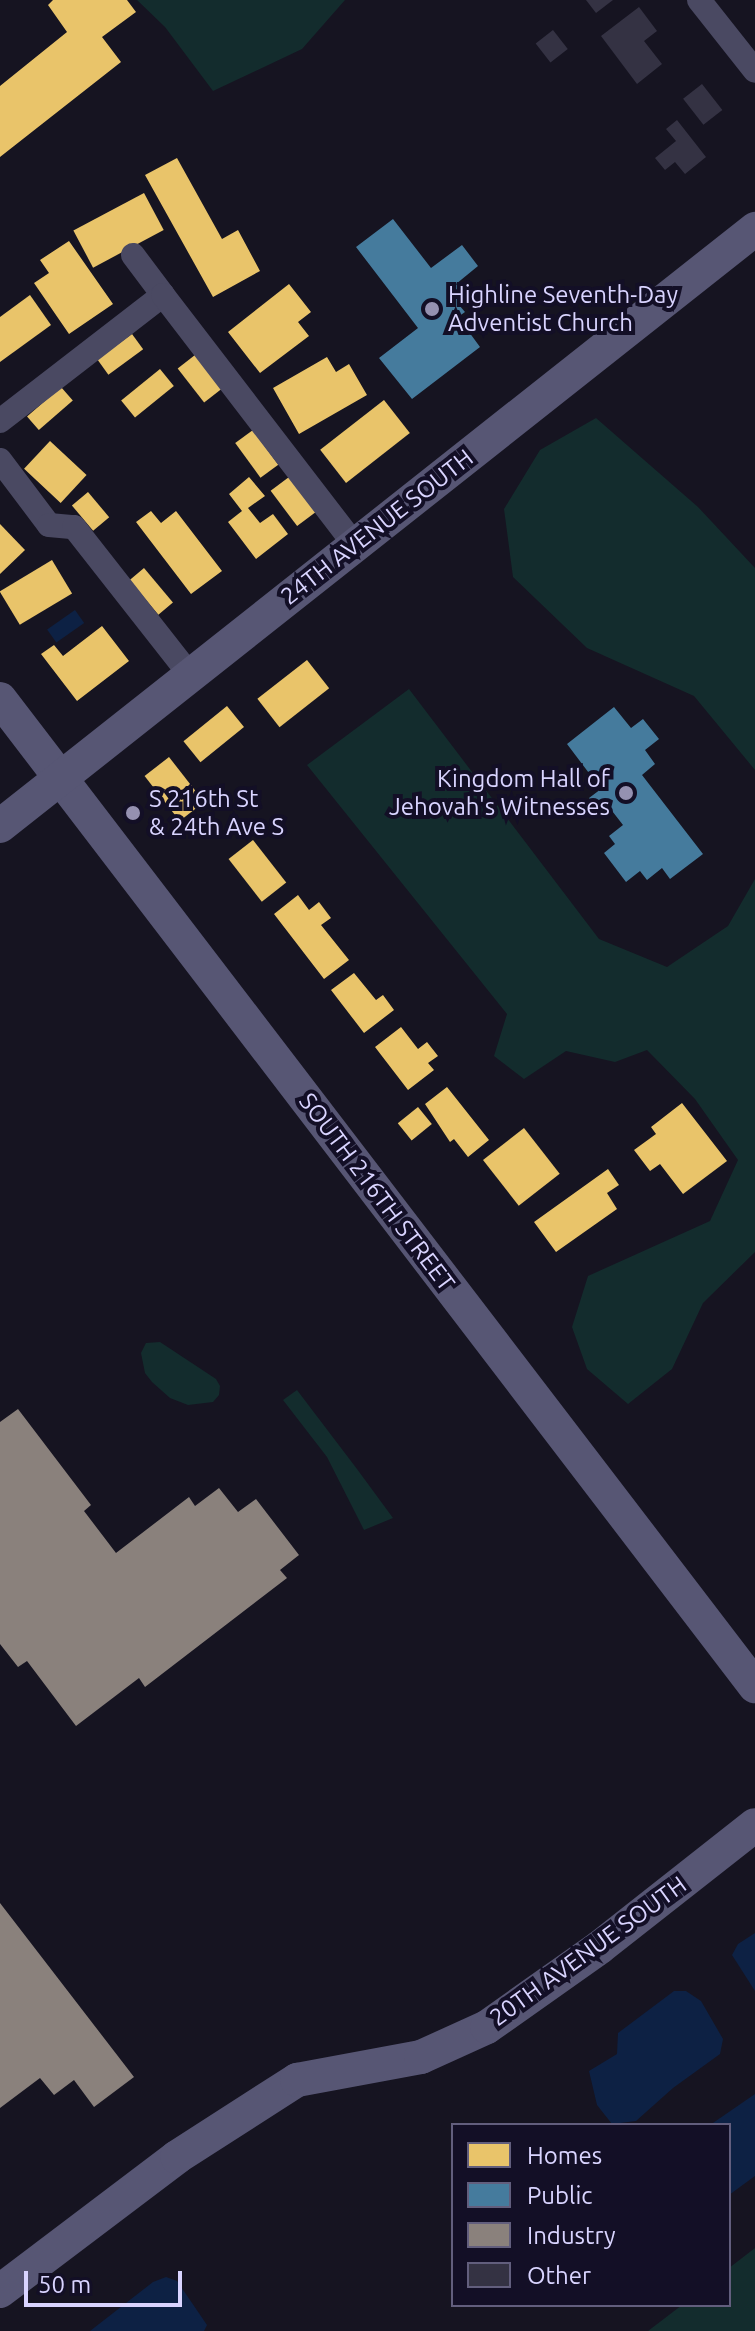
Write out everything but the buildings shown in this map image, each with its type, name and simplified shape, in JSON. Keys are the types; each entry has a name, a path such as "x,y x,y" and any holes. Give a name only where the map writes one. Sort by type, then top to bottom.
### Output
{"street":[{"path":"699,0 755,71"},
{"name":"24TH AVENUE SOUTH","path":"0,826 755,229"},
{"path":"133,255 355,545"},
{"path":"0,421 163,295"},
{"path":"0,460 49,525 74,527 190,675"},
{"name":"SOUTH 216TH STREET","path":"0,699 755,1686"},
{"name":"20TH AVENUE SOUTH","path":"0,2291 177,2157 297,2080 421,2057 487,2027 600,1947 755,1825"}],"green space":[{"path":"137,0 345,0 302,49 213,91 165,27"},
{"path":"596,418 698,507 755,568 755,770 694,696 587,648 513,577 504,509 540,450"},
{"path":"409,689 599,939 667,967 728,926 755,879 755,1252 703,1303 672,1369 628,1404 587,1369 572,1327 588,1276 710,1221 738,1160 695,1099 647,1050 615,1062 566,1051 524,1079 494,1056 507,1014 307,765"},
{"path":"160,1342 216,1379 220,1386 219,1395 213,1402 188,1405 170,1398 152,1382 145,1373 141,1353 146,1343"},
{"path":"297,1390 393,1518 364,1530 327,1457 283,1400"},
{"path":"755,2248 755,2331 648,2331 679,2307 731,2307 731,2266"}],"water":[{"path":"75,610 84,623 56,643 47,630"},
{"path":"755,1933 755,1991 732,1955 738,1944"},
{"path":"674,1991 686,1991 701,2001 723,2039 720,2054 673,2088 636,2121 611,2123 597,2105 589,2071 617,2054 618,2033"},
{"path":"755,2094 755,2176 731,2194 731,2123 713,2123"},
{"path":"166,2277 177,2281 207,2325 204,2331 90,2331 153,2282"}],"place":[{"name":"Highline Seventh-Day Adventist Church","path":"432,309"},
{"name":"Kingdom Hall of Jehovah's Witnesses","path":"626,793"},
{"name":"S 216th St & 24th Ave S","path":"133,813"}]}
